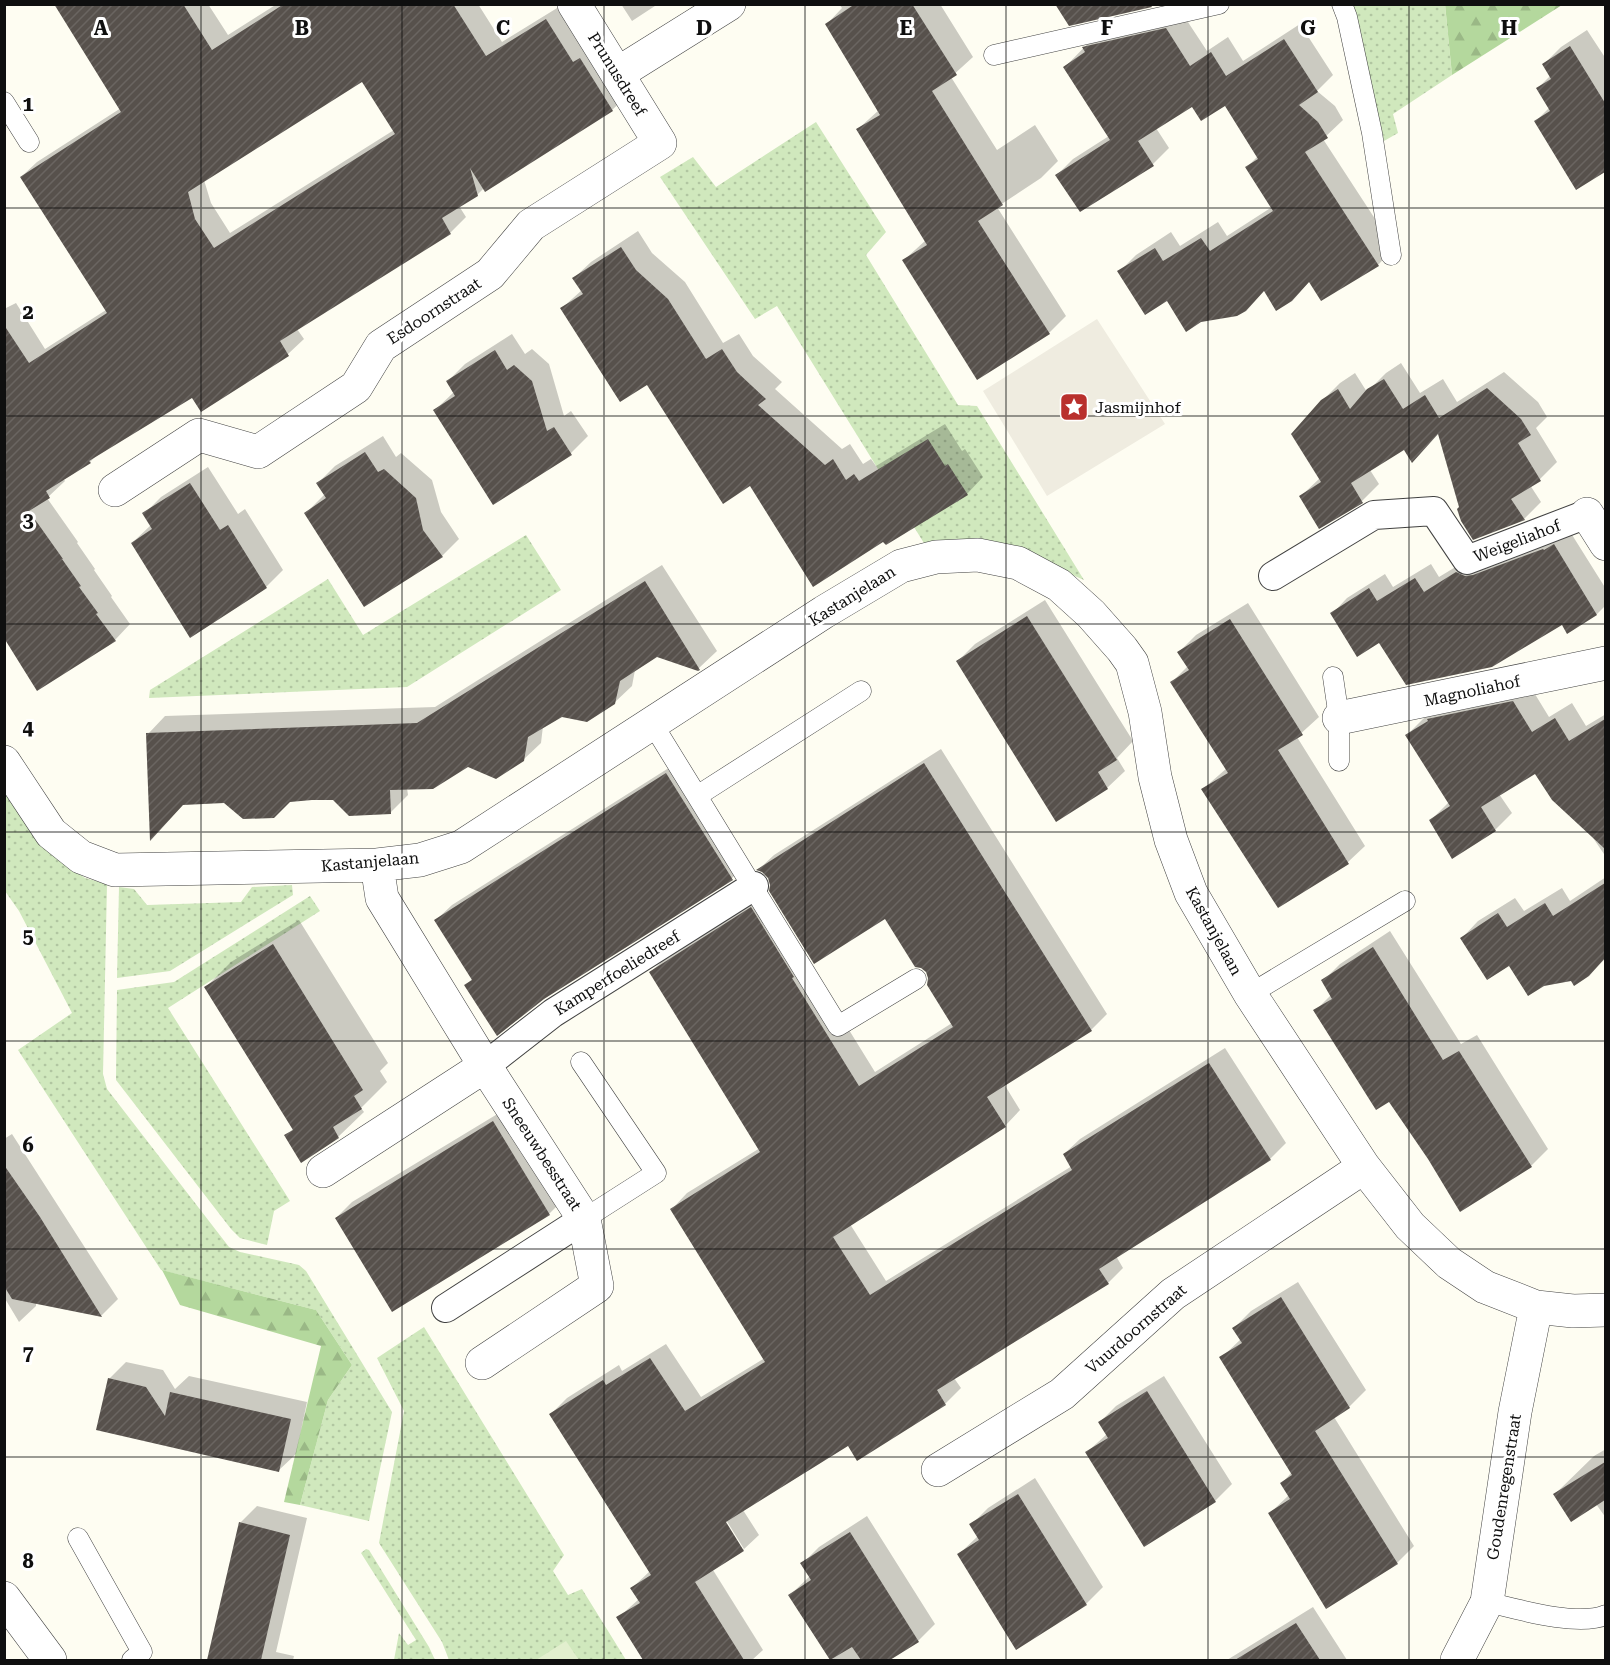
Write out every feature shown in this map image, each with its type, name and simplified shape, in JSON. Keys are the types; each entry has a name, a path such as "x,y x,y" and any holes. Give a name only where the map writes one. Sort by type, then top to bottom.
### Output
{"street":[{"name":"Prunusdreef","path":"574,4 660,143"},
{"path":"617,74 729,4"},
{"name":"Esdoornstraat","path":"115,490 199,435 258,452 356,387 381,346 490,274 531,225 660,143"},
{"name":"Weigeliahof","path":"1273,576 1374,514 1434,511 1467,560 1587,514 1605,544"},
{"name":"Kastanjelaan","path":"4,762 51,833 81,857 115,870 377,865 420,860 461,847 652,723 902,566 936,557 978,555 1018,563 1059,585 1091,614 1132,663 1145,711 1155,777 1171,840 1191,893 1250,994 1364,1167 1410,1226 1449,1263 1485,1287 1536,1308 1573,1311 1605,1310"},
{"name":"Magnoliahof","path":"1339,718 1605,663"},
{"name":"Sneeuwbesstraat","path":"377,865 382,898 485,1066 584,1219 597,1286 482,1363"},
{"name":"Kamperfoeliedreef","path":"485,1066 553,1013 754,886"},
{"path":"322,1171 485,1066"},
{"name":"Vuurdoornstraat","path":"938,1470 1062,1394 1173,1294 1364,1167"},
{"path":"446,1308 584,1219"},
{"name":"Goudenregenstraat","path":"1457,1660 1487,1602 1515,1412 1536,1308"},
{"path":"4,1598 50,1660"}],"lane":[{"path":"994,56 1219,4"},
{"path":"1342,4 1347,17 1372,133 1391,255"},
{"path":"4,102 29,142"},
{"path":"1333,677 1339,718 1338,761"},
{"path":"697,796 861,691"},
{"path":"652,723 838,1026 916,979"},
{"path":"1250,994 1405,900"},
{"path":"581,1062 656,1173 584,1219"},
{"path":"78,1538 142,1652 132,1660"},
{"path":"1487,1602 1560,1617 1596,1619 1605,1615"}],"green space":[{"path":"1445,4 1562,4 1562,5 1452,75"},
{"path":"1353,5 1445,5 1452,75 1393,114 1398,133 1384,141"},
{"path":"816,122 886,232 866,255 958,405 977,406 1084,580 1004,545 927,548 777,306 755,319 660,177 693,157 716,187"},
{"path":"526,535 561,590 407,687 149,698 150,690 328,579 363,635"},
{"path":"4,790 55,857 85,878 107,884 103,1074 107,1089 229,1247 240,1252 299,1265 306,1271 392,1412 369,1521 300,1505 328,1400 352,1365 316,1310 161,1270 18,1050 72,1013 19,911 5,891"},
{"path":"292,885 293,895 170,971 117,978 119,887 134,889 147,905 241,902 252,887"},
{"path":"310,896 320,911 168,1008 290,1201 274,1211 267,1245 240,1238 231,1229 116,1080 117,990 174,982"},
{"path":"162,1270 316,1310 352,1365 328,1400 300,1505 284,1502 321,1346 180,1305"},
{"path":"424,1327 564,1555 553,1571 568,1595 582,1589 626,1660 449,1660 442,1642 379,1543 404,1411 377,1358"},
{"path":"366,1549 369,1550 435,1660 394,1660 399,1633 408,1645 416,1640 361,1553"},
{"path":"566,1641 579,1660 536,1660"}],"shaded area":[{"name":"Jasmijnhof","path":"1097,319 1165,424 1047,496 983,391"}],"building":[{"path":"54,4 183,4 212,50 284,4 453,4 486,56 546,19 573,62 580,58 613,111 485,192 470,168 478,196 442,218 451,234 280,341 289,356 201,412 192,398 89,461 91,463 46,491 50,498 29,511 116,641 37,691 4,638 4,325 29,363 107,313 20,177 121,112","holes":["362,82 395,134 214,248 195,219 188,192"]},
{"path":"855,4 912,4 957,75 932,91 1003,205 978,221 1050,334 977,380 902,260 927,245 856,129 880,115 825,24"},
{"path":"1055,4 1150,4 1152,7 1069,26"},
{"path":"1166,28 1190,66 1211,52 1226,76 1284,39 1318,92 1299,105 1318,122 1328,138 1305,152 1379,266 1321,301 1309,282 1292,301 1276,311 1264,291 1246,311 1237,316 1201,322 1186,332 1167,301 1145,315 1117,271 1155,248 1163,261 1201,238 1210,251 1273,211 1245,167 1258,159 1225,106 1201,121 1192,107 1138,141 1154,166 1080,212 1055,175 1110,140 1063,67 1085,52 1082,47"},
{"path":"1570,46 1605,103 1605,172 1576,190 1534,121 1550,111 1536,88 1551,79 1542,64"},
{"path":"621,247 636,270 668,299 706,359 722,349 737,372 766,399 758,405 825,465 833,459 846,480 854,474 859,481 928,439 945,466 948,464 968,495 886,545 883,542 813,587 750,486 723,504 647,385 620,402 560,308 583,294 572,278"},
{"path":"495,350 507,370 514,365 532,381 547,431 554,427 572,455 493,505 433,410 455,396 446,381"},
{"path":"1384,379 1403,409 1425,395 1439,418 1487,388 1521,419 1531,435 1518,443 1541,481 1511,499 1525,520 1473,540 1461,521 1457,509 1459,507 1438,434 1412,463 1404,450 1351,483 1363,503 1319,529 1299,496 1321,482 1291,434 1321,400 1338,389 1350,409 1367,389"},
{"path":"365,452 378,472 384,469 416,498 423,530 443,557 364,607 304,513 326,498 316,483"},
{"path":"190,483 220,530 228,525 267,588 190,638 131,543 152,529 142,513"},
{"path":"1554,544 1597,615 1567,634 1562,625 1492,667 1406,685 1379,643 1357,657 1330,613 1369,588 1377,601 1415,578 1424,592 1456,572 1465,576 1473,575 1544,550"},
{"path":"645,581 700,670 657,657 620,681 615,704 587,722 562,717 528,737 524,761 496,779 468,767 433,789 390,790 391,814 349,816 333,800 290,802 274,818 243,819 224,803 183,805 150,841 146,733 417,723"},
{"path":"1027,616 1117,760 1098,772 1108,789 1056,822 956,661"},
{"path":"1230,619 1303,735 1278,750 1349,864 1278,908 1201,789 1228,773 1170,682 1189,670 1177,652"},
{"path":"1513,701 1532,732 1555,718 1569,741 1605,719 1605,849 1552,800 1535,774 1481,807 1496,831 1452,859 1429,820 1450,806 1405,735 1428,721 1427,719"},
{"path":"924,763 1092,1031 987,1097 1006,1127 833,1237 870,1295 1072,1170 1063,1154 1209,1063 1271,1160 1099,1269 1109,1284 937,1390 946,1405 857,1461 848,1446 726,1522 744,1551 695,1582 744,1660 643,1660 616,1617 640,1603 630,1588 651,1575 549,1414 603,1380 606,1385 650,1358 685,1411 765,1362 670,1209 760,1152 649,972 751,907 859,1086 953,1027 927,985 926,972 915,967 885,919 814,964 769,891 768,878 756,870"},
{"path":"666,773 733,880 544,999 497,1036 464,985 472,980 434,920"},
{"path":"1605,883 1605,958 1589,976 1574,986 1571,981 1544,986 1528,996 1509,966 1487,980 1460,938 1498,913 1507,927 1545,903 1553,916"},
{"path":"273,944 363,1090 354,1096 362,1109 333,1127 339,1138 301,1163 284,1135 293,1130 204,987"},
{"path":"1373,947 1443,1060 1459,1051 1532,1167 1460,1212 1428,1159 1389,1102 1376,1110 1313,1010 1332,999 1321,980"},
{"path":"493,1121 550,1215 392,1312 335,1218"},
{"path":"4,1165 40,1217 102,1317 12,1299 4,1286"},
{"path":"1281,1297 1350,1408 1315,1431 1398,1564 1326,1609 1268,1513 1290,1499 1280,1483 1292,1475 1219,1357 1242,1343 1232,1328"},
{"path":"108,1378 146,1387 165,1416 170,1392 291,1419 279,1472 96,1430"},
{"path":"1147,1391 1216,1502 1144,1547 1085,1452 1108,1438 1098,1422"},
{"path":"1605,1462 1605,1500 1571,1522 1553,1494"},
{"path":"1018,1494 1087,1605 1016,1650 957,1554 979,1540 969,1524"},
{"path":"239,1522 290,1535 261,1660 207,1660"},
{"path":"850,1532 919,1642 890,1660 861,1660 852,1647 830,1660 788,1595 811,1580 800,1563"},
{"path":"1296,1623 1320,1660 1235,1660"}],"place":[{"name":"Jasmijnhof","path":"1074,407"}]}
